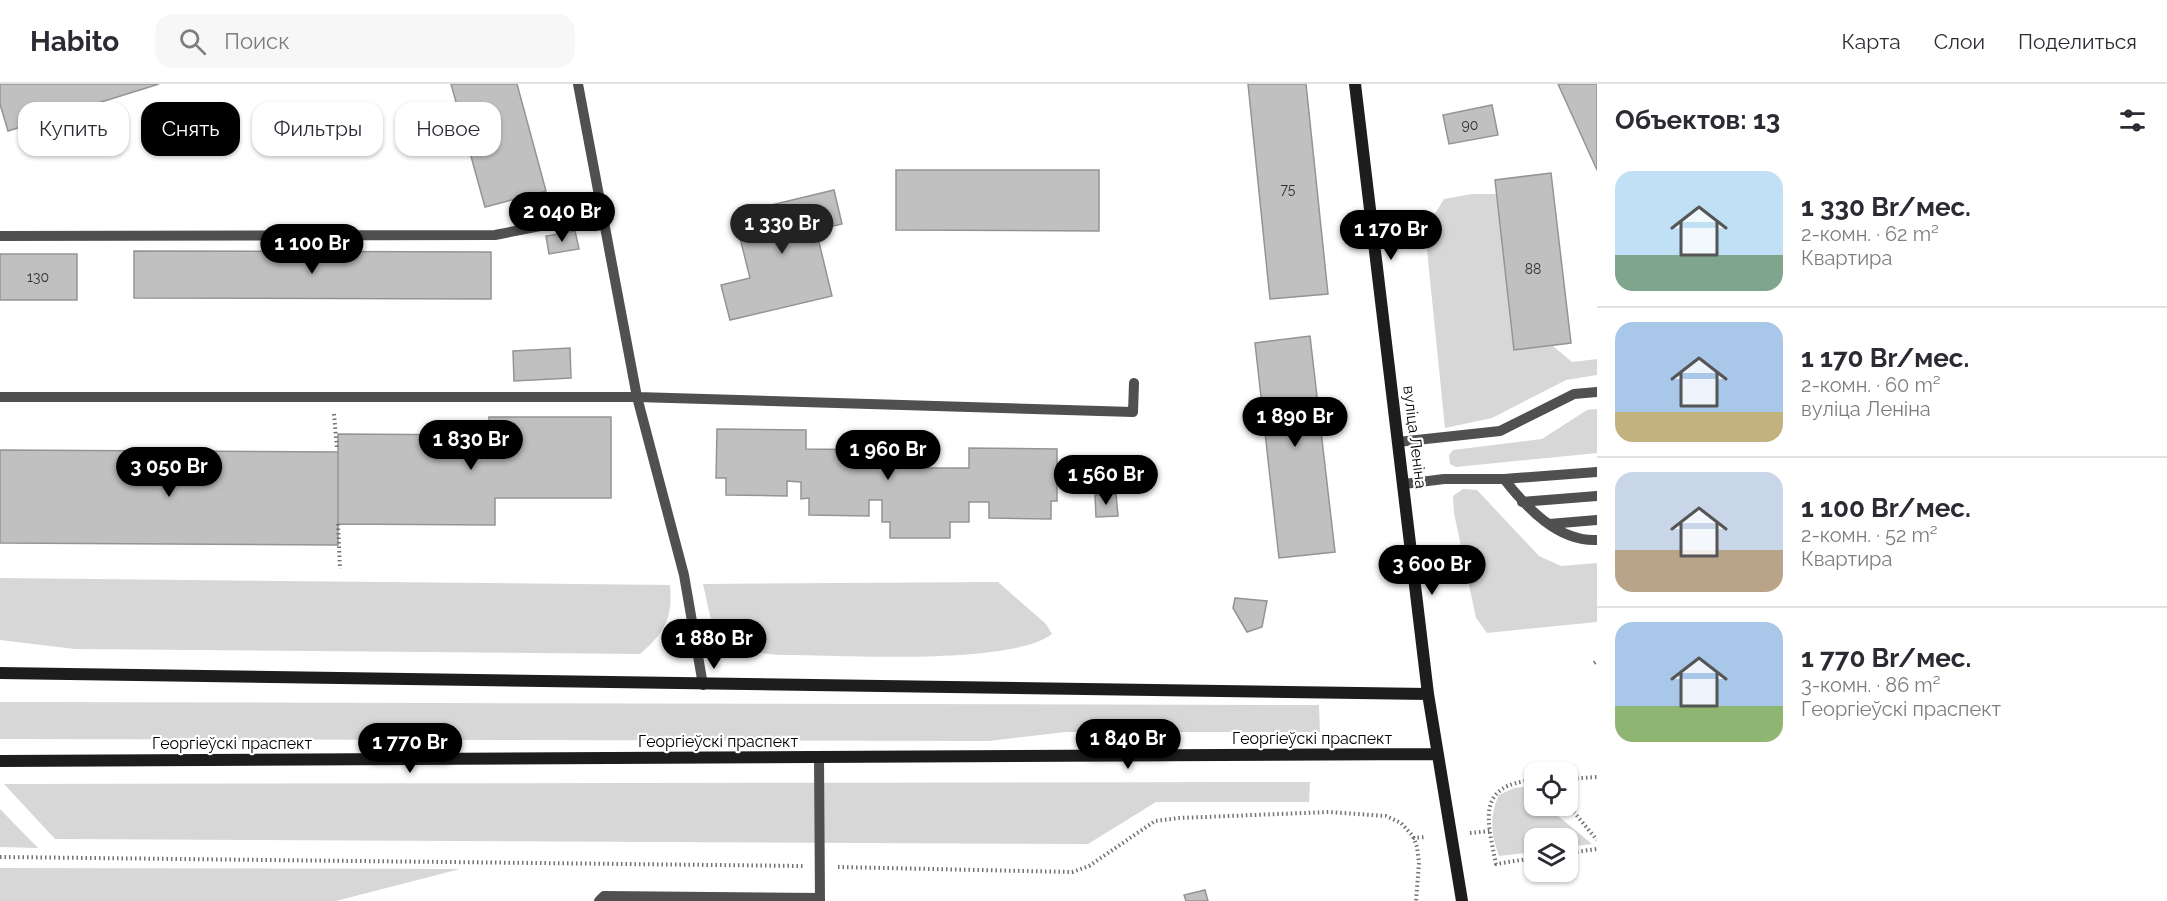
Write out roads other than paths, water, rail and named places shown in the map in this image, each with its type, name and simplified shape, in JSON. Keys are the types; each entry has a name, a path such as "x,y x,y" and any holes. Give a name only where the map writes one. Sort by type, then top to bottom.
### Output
{"main road":[{"name":"вуліца Леніна","path":"1355,84 1428,694 1462,901"},
{"path":"0,673 1428,694"},
{"name":"Георгіеўскі праспект","path":"0,760 1437,754"}],"lane":[{"path":"578,84 637,397 684,575 704,685"},
{"path":"0,236 495,235 601,214"},
{"path":"0,397 637,397 1133,412 1134,383"},
{"path":"1398,442 1500,431 1574,394 1597,392"},
{"path":"1404,484 1444,479 1504,479 1597,472"},
{"path":"1504,479 1522,502 1549,524 1583,541 1597,540"},
{"path":"1522,502 1597,496"},
{"path":"1549,524 1597,520"},
{"path":"599,901 604,896 820,899 819,757"}]}
